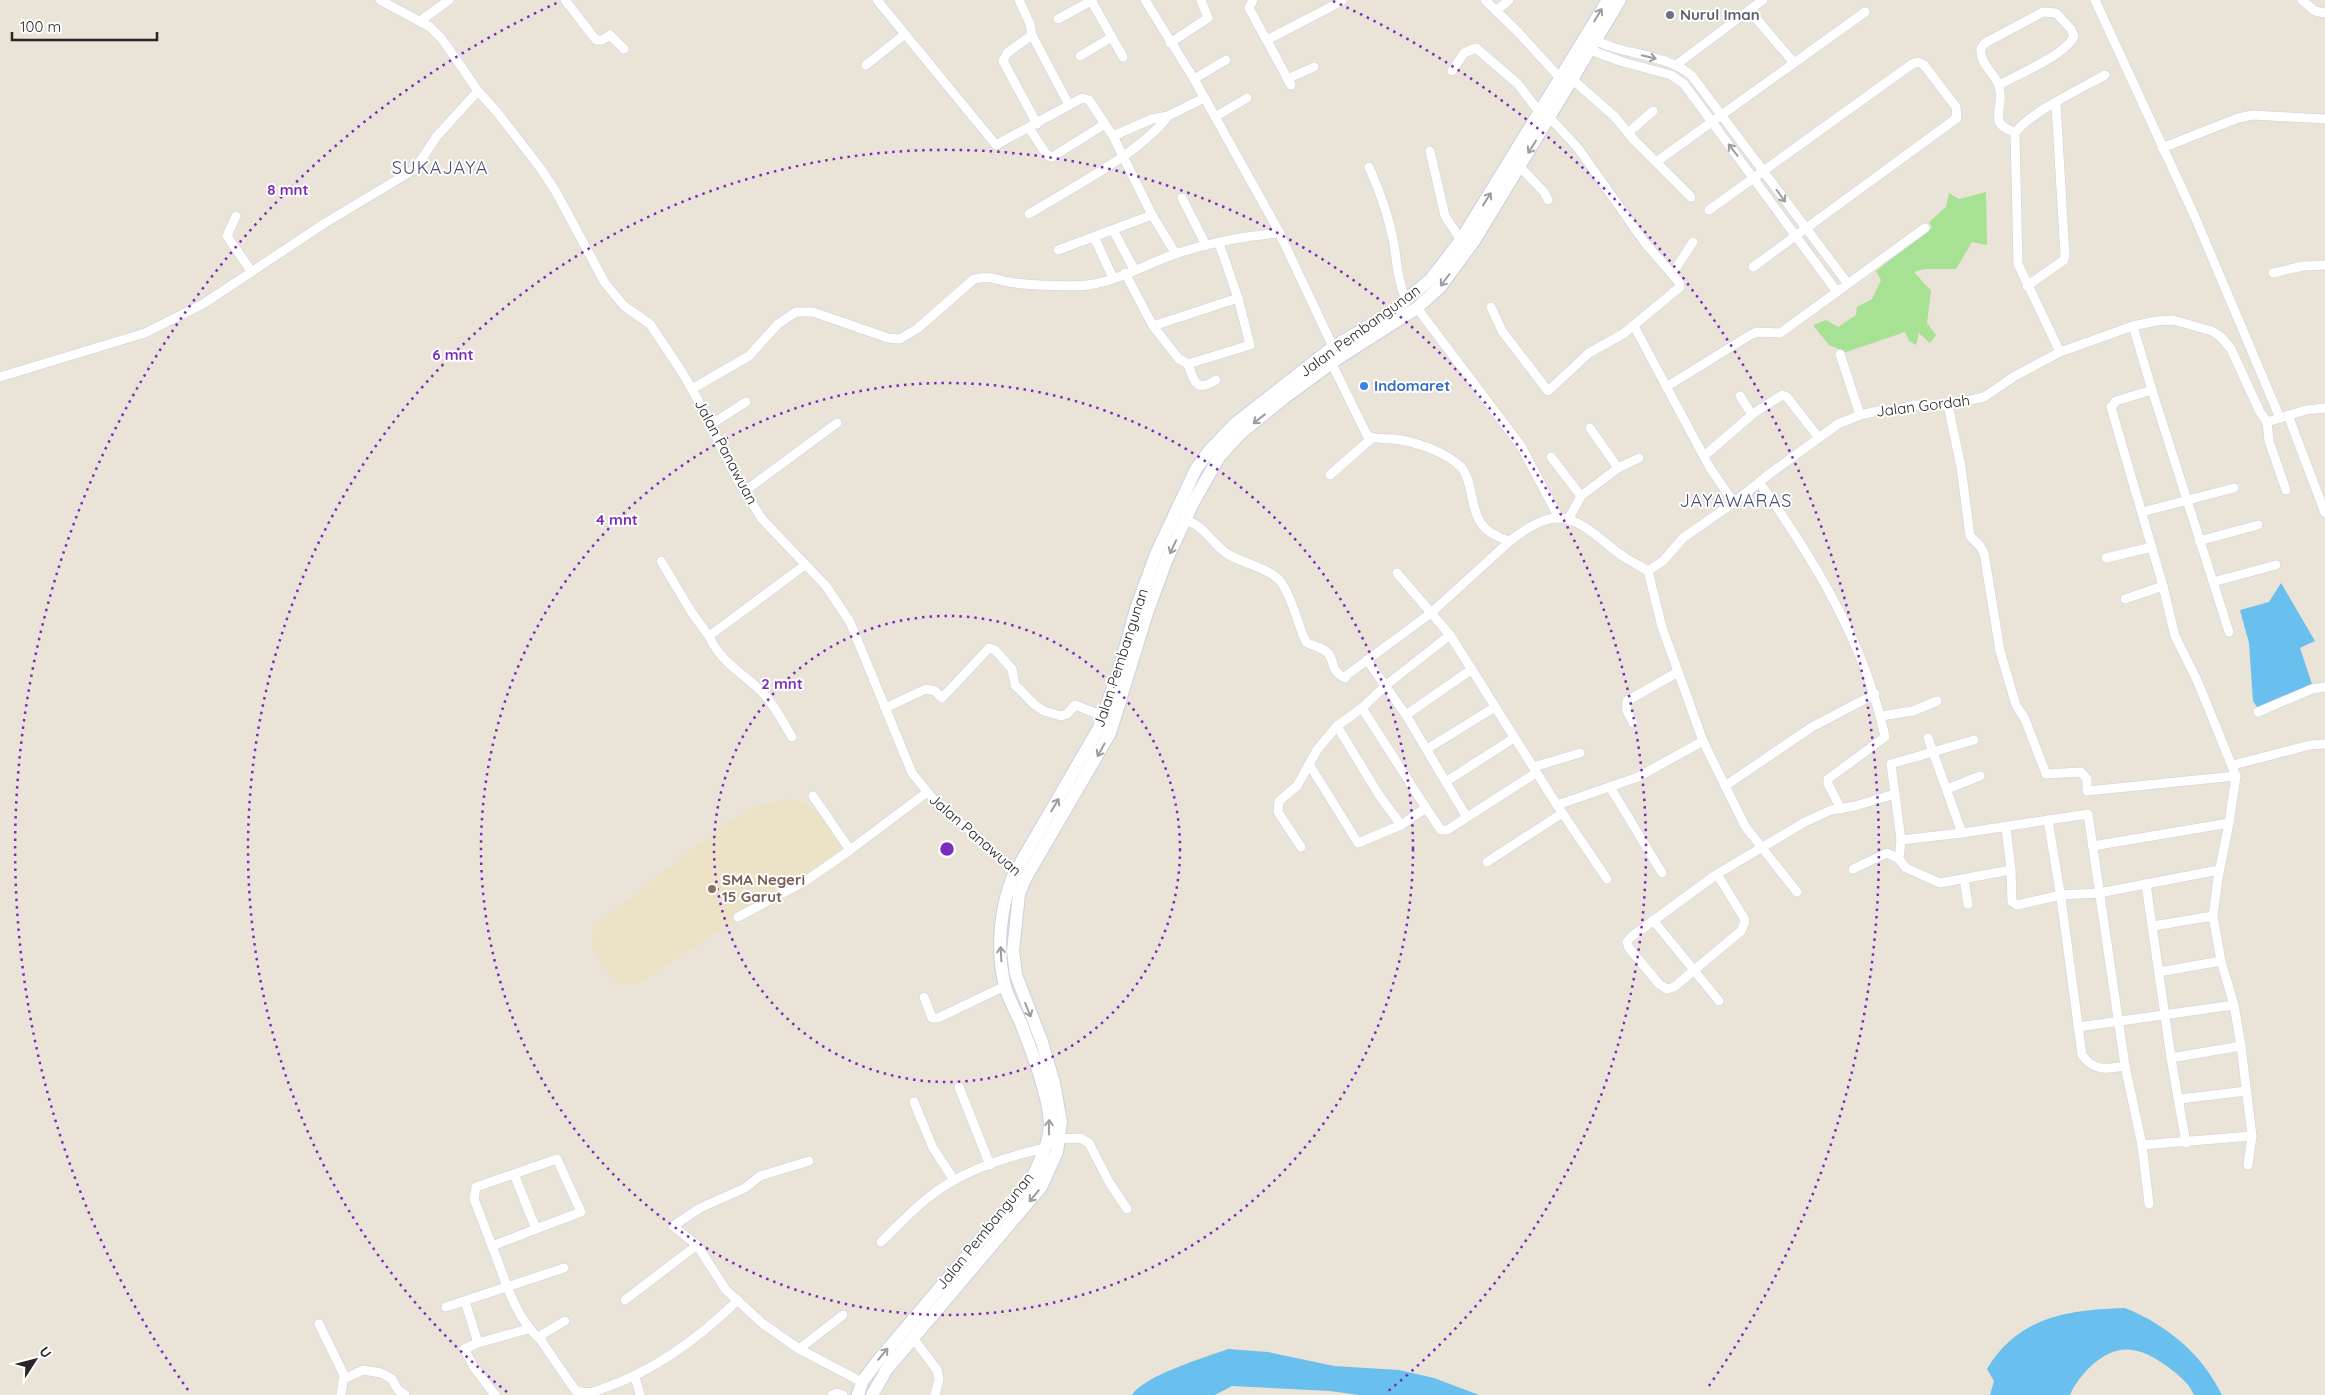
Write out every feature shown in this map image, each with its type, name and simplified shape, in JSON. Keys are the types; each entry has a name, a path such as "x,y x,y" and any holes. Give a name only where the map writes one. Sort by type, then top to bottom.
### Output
{"main road":[{"name":"Jalan Pembangunan","path":"1386,323 1406,300 1431,279 1461,240 1545,115 1588,43 1608,0"},
{"name":"Jalan Pembangunan","path":"1588,43 1620,0"},
{"name":"Jalan Pembangunan","path":"858,1395 862,1382 1041,1187 1057,1152 1060,1113 1054,1084 1042,1042 1016,975 1013,951 1020,876 1103,716 1137,626 1185,521 1196,469 1209,451 1236,423 1333,355 1386,323 1417,308 1440,287 1474,241 1520,167 1545,115"},
{"name":"Jalan Pembangunan","path":"872,1395 887,1369 913,1338 926,1313 1031,1180 1045,1148 1050,1122 1042,1086 1030,1046 1005,986 1000,951 1007,890 1020,876 1110,733 1156,554 1189,496"}],"street":[{"name":"Jalan Panawuan","path":"380,0 430,27 442,39 478,91 507,124 546,177 605,283 624,306 650,324 692,389 745,491 762,519 826,586 850,622 912,773 938,806 972,832 1020,876"},
{"path":"420,21 449,0"},
{"path":"565,0 596,40 602,40 610,34 624,49"},
{"path":"877,0 996,145 1082,98 1089,100 1113,136 1152,215 1176,254"},
{"path":"1019,0 1032,35 1069,105"},
{"path":"1058,19 1092,0 1123,57"},
{"path":"1145,0 1194,79 1280,233 1363,429 1372,438 1395,439 1431,450 1452,459 1466,474 1476,516 1481,526 1495,537 1510,541"},
{"path":"1170,43 1208,18 1201,0"},
{"path":"1252,0 1249,8 1289,82 1314,66"},
{"path":"1267,40 1342,0"},
{"path":"1485,0 1567,79 1614,116 1691,197"},
{"path":"1496,11 1509,0"},
{"path":"1676,65 1762,0"},
{"path":"2095,0 2284,416 2325,513"},
{"path":"2302,0 2315,11 2325,13"},
{"path":"1749,10 1794,63"},
{"path":"1656,162 1865,12"},
{"path":"1999,85 2054,55 2072,42 2074,36 2071,29 2056,13 2044,12 1982,45 1980,52 1983,61 1999,85 2002,98 1999,121 2002,126 2015,133"},
{"path":"866,65 905,34"},
{"path":"1032,35 1008,53 1003,61 1044,152 1052,157 1105,124"},
{"path":"1080,56 1112,37"},
{"path":"1588,43 1676,65 1696,80 1720,115 1848,284"},
{"path":"1588,43 1623,62 1680,80 1837,292"},
{"path":"1452,71 1464,53 1476,48 1518,84 1545,115 1578,148 1645,243 1679,282 1680,287 1623,334 1588,353 1548,391 1502,331 1492,307"},
{"path":"1623,62 1626,51"},
{"path":"1194,79 1226,60"},
{"path":"1709,210 1912,64 1918,62 1924,65 1956,107 1956,118 1806,230 1753,267"},
{"path":"2060,352 2018,264 2015,133 2021,124 2105,75"},
{"path":"0,377 146,333 203,304 251,271 415,169 437,136 478,91"},
{"path":"1113,136 1152,118 1168,116 1204,98"},
{"path":"1215,117 1247,98"},
{"path":"2027,286 2064,260 2065,256 2056,104"},
{"path":"1629,132 1653,110"},
{"path":"2162,148 2238,118 2253,115 2325,119"},
{"path":"1029,214 1123,155 1158,130 1168,116"},
{"path":"1430,151 1445,216 1461,240"},
{"path":"1369,167 1385,204 1394,244 1398,282 1406,300"},
{"path":"1520,167 1538,184 1548,200"},
{"path":"1182,198 1206,245"},
{"path":"1058,250 1152,215"},
{"path":"236,216 227,236 251,271"},
{"path":"1666,387 1752,334 1757,332 1780,333 1925,228"},
{"path":"1113,230 1134,269"},
{"path":"692,389 749,356 778,324 796,312 813,312 888,338 900,339 918,328 974,279 984,277 1001,278 1015,283 1088,286 1206,245 1280,233"},
{"path":"1094,237 1114,278"},
{"path":"1672,274 1693,242"},
{"path":"1188,364 1250,345 1238,298 1219,243"},
{"path":"2273,273 2303,266 2325,265"},
{"path":"1125,273 1153,326 1179,359 1188,364 1194,382 1198,385 1209,385 1216,380"},
{"path":"1153,326 1238,298"},
{"path":"1417,308 1521,446 1563,519 1593,533 1623,556 1648,571 1662,627 1703,741 1745,826 1797,892"},
{"name":"Jalan Gordah","path":"1648,571 1663,561 1683,538 1734,503 1759,482 1838,424 1860,415 1891,411 1913,405 1948,405 1984,397 2015,376 2060,352 2133,326 2156,321 2173,320 2212,331 2221,337 2231,349 2260,412 2267,422"},
{"path":"1634,326 1704,456 1734,503"},
{"path":"2133,326 2185,501 2229,632"},
{"path":"1840,354 1860,415"},
{"path":"2152,390 2116,401 2111,408 2163,586 2175,636 2197,680 2236,776 2230,823 2219,870 2213,916 2220,961 2234,1005 2241,1046 2252,1136 2248,1165"},
{"path":"1704,456 1754,413 1782,395 1787,397 1819,438"},
{"path":"1740,396 1752,413 1754,413"},
{"path":"710,425 746,402"},
{"path":"1948,405 1961,467 1970,536 1983,550 2000,651 2016,704 2025,719 2046,774 2081,772 2087,779 2087,791 2236,776"},
{"path":"2286,490 2269,441 2267,422 2306,410 2325,408"},
{"path":"745,491 837,423"},
{"path":"1590,428 1618,468"},
{"path":"1330,475 1367,445 1372,438"},
{"path":"1551,457 1581,496"},
{"path":"1185,521 1192,522 1200,528 1226,553 1280,580 1306,642 1326,651 1338,674 1345,678 1431,613 1510,541 1530,527 1563,519 1581,496 1618,468 1639,458"},
{"path":"1759,482 1791,527 1837,605 1875,694 1881,716 1885,736 1828,778 1828,784 1841,809"},
{"path":"2142,512 2234,488"},
{"path":"2199,541 2258,525"},
{"path":"2106,558 2152,547"},
{"path":"661,561 692,614 709,636 714,648 741,676 762,692 792,737"},
{"path":"709,636 805,565"},
{"path":"2213,582 2276,565"},
{"path":"1397,573 1450,635 1559,809 1607,880"},
{"path":"2125,599 2163,586"},
{"path":"1301,847 1278,812 1277,806 1279,802 1297,786 1317,750 1337,726 1362,708 1385,686 1450,635"},
{"path":"885,708 926,689 935,691 942,698 989,648 995,650 1012,669 1014,685 1044,711 1061,716 1066,714 1075,705 1103,716"},
{"path":"1367,660 1406,715 1447,781 1466,816"},
{"path":"1406,715 1472,670"},
{"path":"1633,723 1627,712 1627,701 1678,672"},
{"path":"2258,712 2312,689 2325,687"},
{"path":"1724,786 1812,727 1875,694"},
{"path":"1881,716 1912,711 1937,701"},
{"path":"1427,749 1495,707"},
{"path":"1362,708 1437,826 1445,831 1535,770 1580,753"},
{"path":"1337,726 1379,795 1401,825"},
{"path":"1447,781 1514,738"},
{"path":"1928,738 1962,833"},
{"path":"1900,859 1901,840 1891,764 1974,740"},
{"path":"1487,862 1559,809 1638,777 1703,741"},
{"path":"2233,765 2310,745 2325,744"},
{"path":"1309,764 1356,842 1361,842 1401,825 1426,808"},
{"path":"1946,789 1980,776"},
{"path":"1610,787 1662,873"},
{"path":"738,917 807,880 926,793"},
{"path":"1717,874 1745,922 1741,931 1674,987 1667,989 1659,984 1628,948 1627,942 1631,937 1717,874 1805,822 1832,810 1895,794"},
{"path":"813,796 850,850"},
{"path":"1901,840 2088,814 2118,1023 2142,1145 2149,1204"},
{"path":"2048,820 2061,896 2082,1055 2092,1066 2098,1069 2125,1066"},
{"path":"2093,846 2230,823"},
{"path":"2006,826 2011,870 2012,902 2015,904 2061,896 2099,893 2219,870"},
{"path":"1853,869 1887,854 1900,859 1906,868 1940,884 2011,870"},
{"path":"1964,879 1968,904"},
{"path":"2146,884 2171,1058 2180,1099 2186,1143"},
{"path":"2153,926 2213,916"},
{"path":"1653,920 1719,1001"},
{"path":"2160,972 2220,961"},
{"path":"924,997 932,1018 938,1018 1005,986"},
{"path":"2078,1027 2118,1023 2165,1014 2234,1005"},
{"path":"2171,1058 2241,1046"},
{"path":"959,1087 990,1165"},
{"path":"2180,1099 2246,1090"},
{"path":"914,1102 934,1148 954,1180"},
{"path":"2142,1145 2186,1143 2252,1136"},
{"path":"1059,1139 1080,1138 1089,1143 1109,1182 1128,1209"},
{"path":"882,1242 929,1197 954,1180 1020,1154 1045,1148"},
{"path":"492,1246 581,1212 557,1159 476,1187 474,1199 492,1246 508,1287 528,1328 540,1339 575,1390 582,1394 635,1377 657,1366 715,1322 738,1300"},
{"path":"809,1160 760,1176 745,1188 700,1208 674,1224 674,1229 697,1245 716,1278 726,1290 763,1324 800,1349 862,1382"},
{"path":"514,1174 536,1230"},
{"path":"625,1300 697,1245"},
{"path":"446,1307 564,1268"},
{"path":"465,1301 478,1343"},
{"path":"800,1349 843,1315"},
{"path":"540,1339 543,1334 565,1321"},
{"path":"319,1324 344,1375 341,1395"},
{"path":"495,1395 474,1367 464,1349 528,1328"},
{"path":"913,1338 937,1370 939,1379 935,1395"},
{"path":"344,1379 363,1370 381,1374 392,1379 398,1390 405,1395"},
{"path":"635,1377 640,1395"},
{"path":"832,1395 837,1393 843,1395"}],"shaded area":[{"name":"SMA Negeri 15 Garut","path":"787,799 801,801 810,806 837,835 842,846 838,853 637,984 618,984 602,966 592,946 594,926 728,822 752,808"}],"green space":[{"path":"1986,192 1987,245 1972,242 1956,269 1925,269 1914,272 1931,291 1927,323 1936,335 1930,343 1919,333 1916,345 1909,341 1905,332 1846,352 1829,345 1813,325 1826,320 1838,327 1856,315 1857,307 1872,299 1881,280 1876,271 1932,228 1929,222 1946,207 1949,193 1959,199"}],"water":[{"path":"2281,583 2315,641 2300,648 2313,687 2263,707 2257,707 2253,701 2249,643 2240,610 2269,602"},
{"path":"2125,1308 2155,1323 2182,1342 2204,1366 2222,1395 2194,1395 2182,1379 2158,1360 2142,1352 2122,1350 2112,1352 2094,1363 2074,1387 2070,1395 1990,1395 1994,1381 1987,1369 2000,1351 2014,1337 2047,1319 2065,1314"},
{"path":"1228,1349 1268,1352 1334,1366 1399,1370 1434,1378 1479,1395 1359,1395 1330,1391 1232,1386 1215,1395 1132,1395 1138,1388 1161,1374"}],"place":[{"name":"Nurul Iman","path":"1670,15"},
{"name":"Indomaret","path":"1364,386"},
{"name":"SMA Negeri 15 Garut","path":"712,889"}],"district":[{"name":"SUKAJAYA","path":"440,168"},
{"name":"JAYAWARAS","path":"1736,501"}]}
